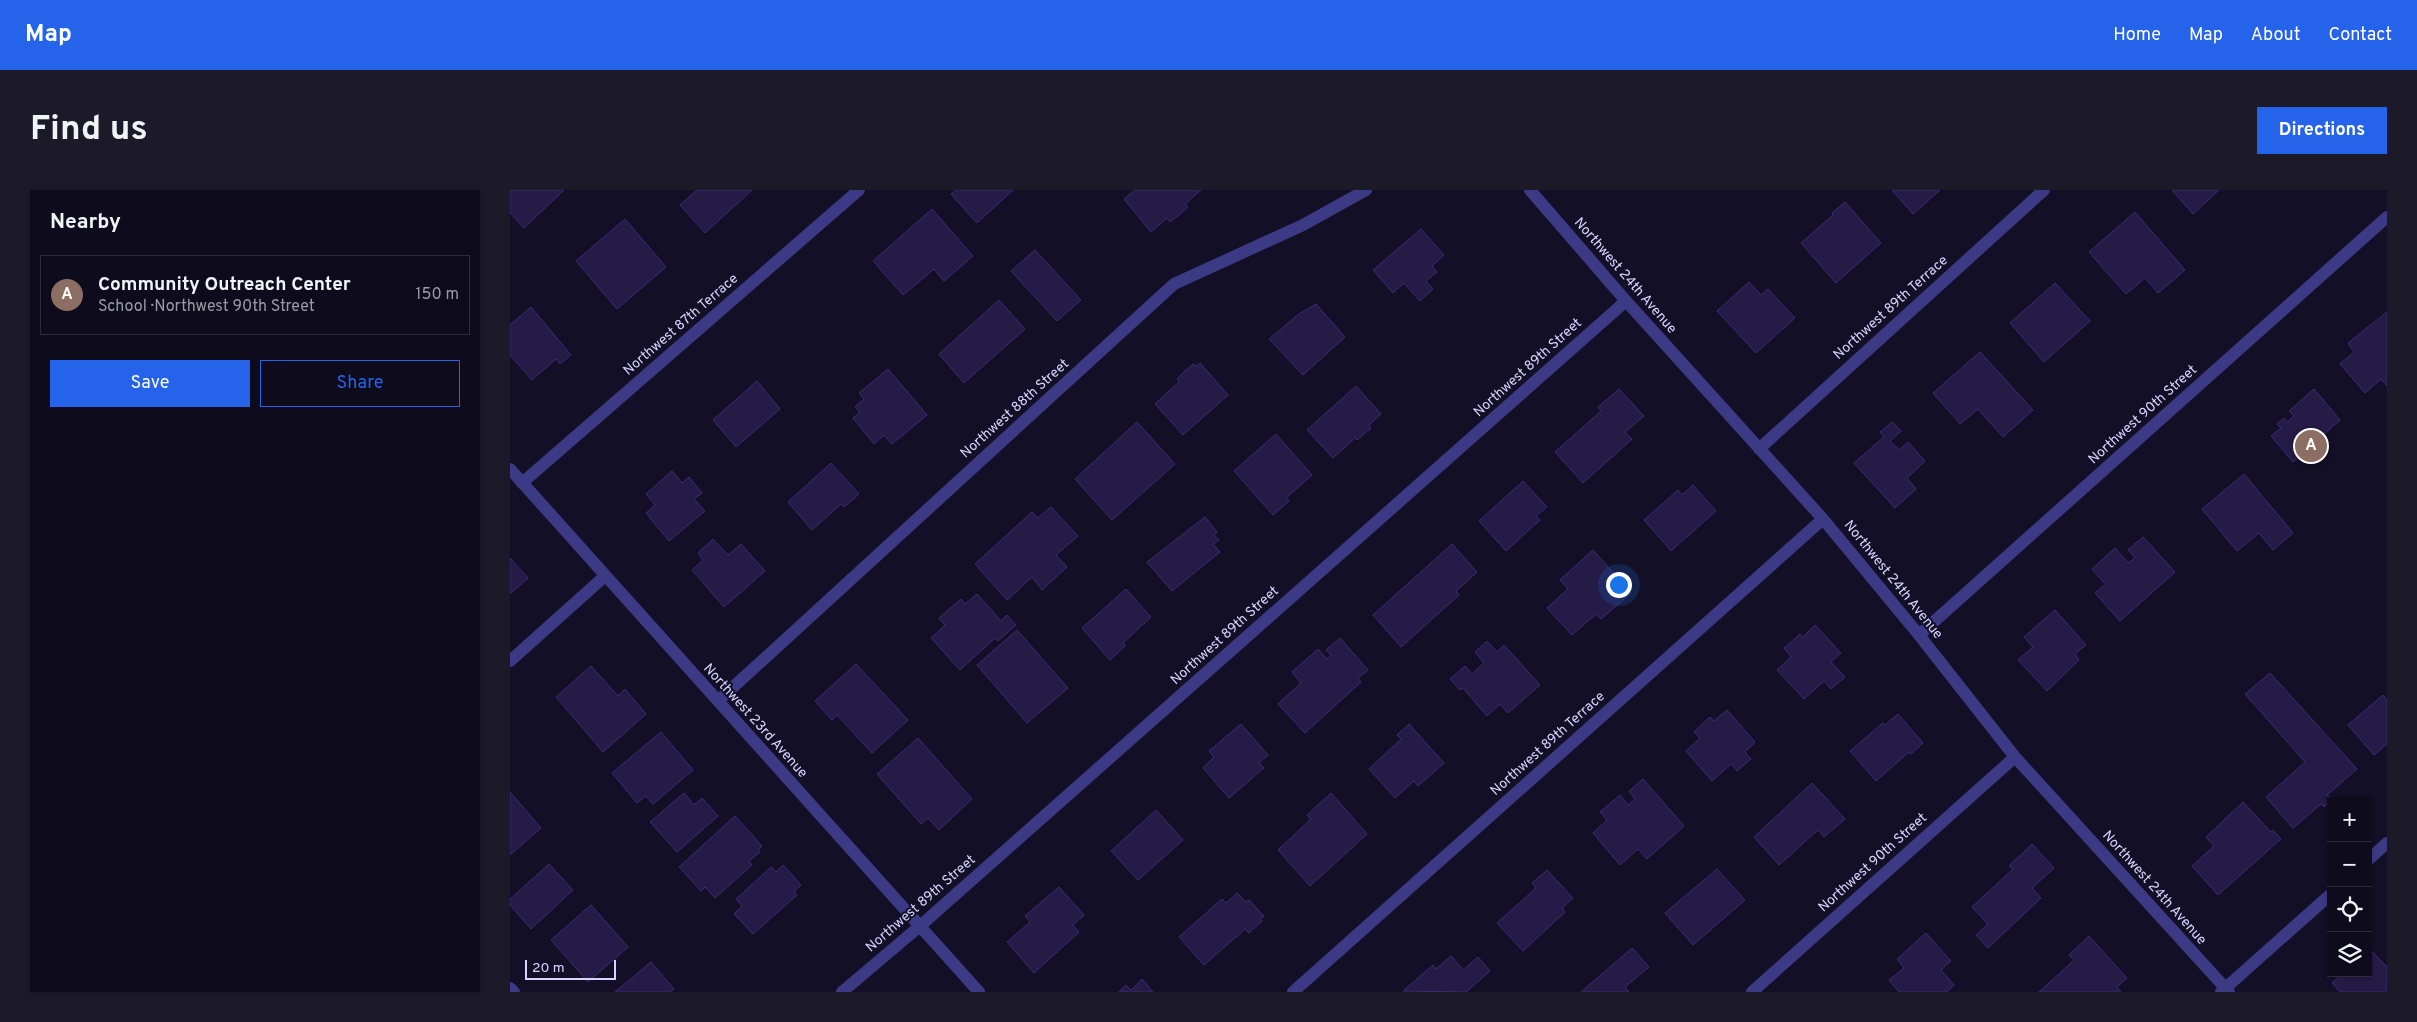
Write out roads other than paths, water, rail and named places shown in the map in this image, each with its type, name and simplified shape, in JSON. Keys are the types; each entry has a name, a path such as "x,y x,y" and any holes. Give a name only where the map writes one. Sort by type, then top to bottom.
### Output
{"street":[{"name":"Northwest 87th Terrace","path":"522,483 859,190"},
{"name":"Northwest 88th Street","path":"718,702 1174,284 1303,225 1366,190"},
{"name":"Northwest 24th Avenue","path":"1530,190 1626,301 1823,519 1919,635 2015,757 2225,991"},
{"name":"Northwest 89th Terrace","path":"1759,449 2044,190"},
{"name":"Northwest 90th Street","path":"1919,635 2387,217"},
{"name":"Northwest 89th Street","path":"842,992 920,926 1626,301"},
{"name":"Northwest 23rd Avenue","path":"510,469 979,992"},
{"name":"Northwest 89th Terrace","path":"1293,992 1823,519"},
{"path":"510,661 605,576"},
{"name":"Northwest 90th Street","path":"1752,992 2015,757"},
{"path":"2372,856 2387,843"},
{"path":"2225,991 2327,898"},
{"path":"510,988 514,992"}],"place":[{"name":"Community Outreach Center","path":"2311,446"}]}
